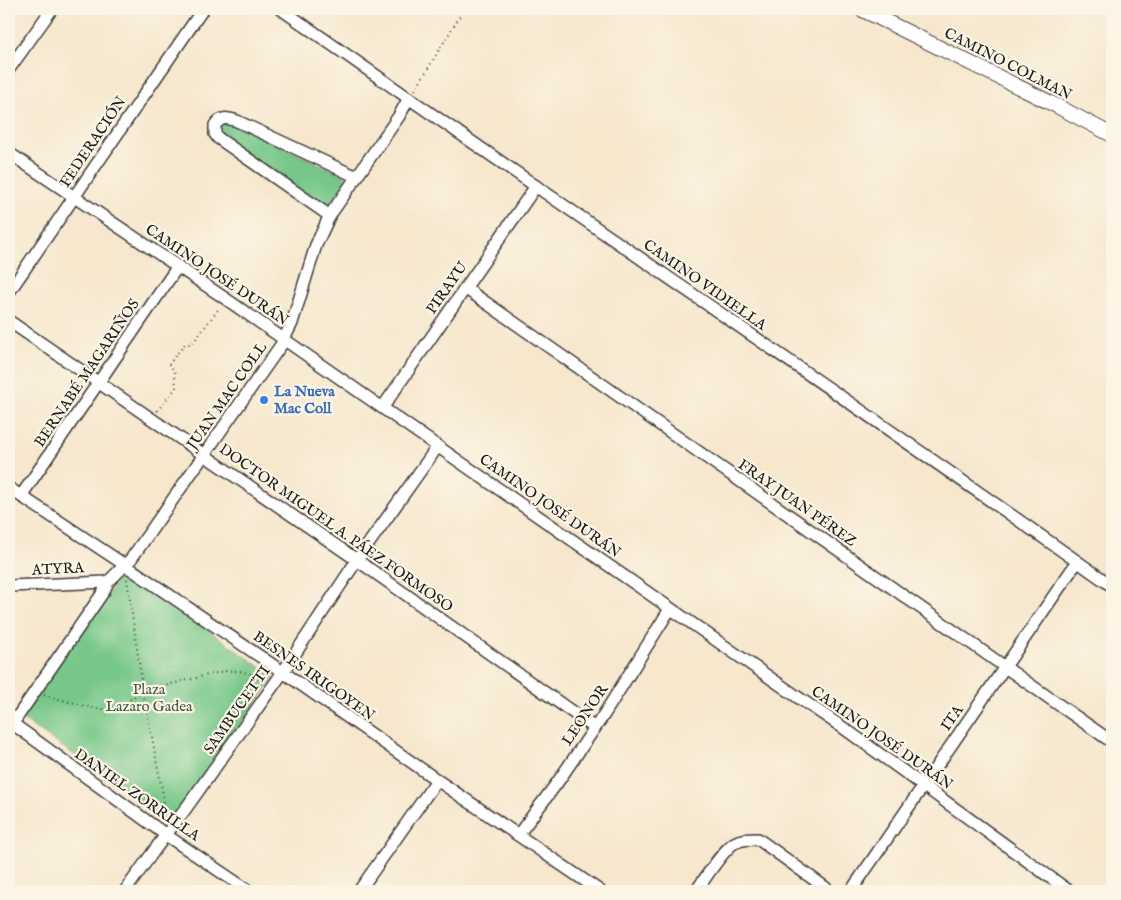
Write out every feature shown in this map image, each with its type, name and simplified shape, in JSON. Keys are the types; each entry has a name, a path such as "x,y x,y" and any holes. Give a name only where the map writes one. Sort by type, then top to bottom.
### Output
{"street":[{"path":"9,69 52,9"},
{"name":"FEDERACIÓN","path":"9,292 202,9"},
{"name":"CAMINO VIDIELLA","path":"281,9 1112,586"},
{"name":"CAMINO COLMAN","path":"861,9 1112,135"},
{"name":"JUAN MAC COLL","path":"10,725 104,591 108,582 131,559 284,340 292,323 316,245 330,216 400,116 410,98"},
{"path":"330,216 218,138 215,134 215,125 222,118 237,121 357,177"},
{"name":"CAMINO JOSÉ DURÁN","path":"9,152 383,407 845,729 1069,891"},
{"name":"PIRAYU","path":"383,407 536,186"},
{"name":"BERNABÉ MAGARIÑOS","path":"21,496 178,266"},
{"name":"FRAY JUAN PÉREZ","path":"465,288 1112,742"},
{"name":"DOCTOR MIGUEL A. PÁEZ FORMOSO","path":"9,321 357,560 595,728"},
{"name":"SAMBUCETTI","path":"125,891 283,672 357,560 438,446"},
{"name":"BESNES IRIGOYEN","path":"9,488 283,672 437,780 518,834 587,887 600,891"},
{"name":"ITA","path":"851,891 1078,562"},
{"name":"ATYRA","path":"9,586 108,582"},
{"name":"LEONOR","path":"518,834 557,783 595,728 670,608"},
{"name":"DANIEL ZORRILLA","path":"10,725 168,832 249,891"},
{"path":"358,891 437,780"},
{"path":"696,891 727,849 734,843 747,839 758,840 830,891"}],"path":[{"path":"410,98 464,9"},
{"path":"151,419 176,388 175,372 169,364 185,344 192,344 226,299"},
{"path":"125,565 143,691 168,832"},
{"path":"34,693 96,709 106,709 120,706 143,691 224,671 237,670 259,678 272,687"}],"green space":[{"path":"228,122 345,176 346,181 329,205 325,207 225,141 219,128 220,125"},
{"name":"Plaza Lazaro Gadea","path":"126,573 273,676 273,679 174,818 167,818 22,719 121,575"}],"place":[{"name":"La Nueva Mac Coll","path":"264,400"}]}
